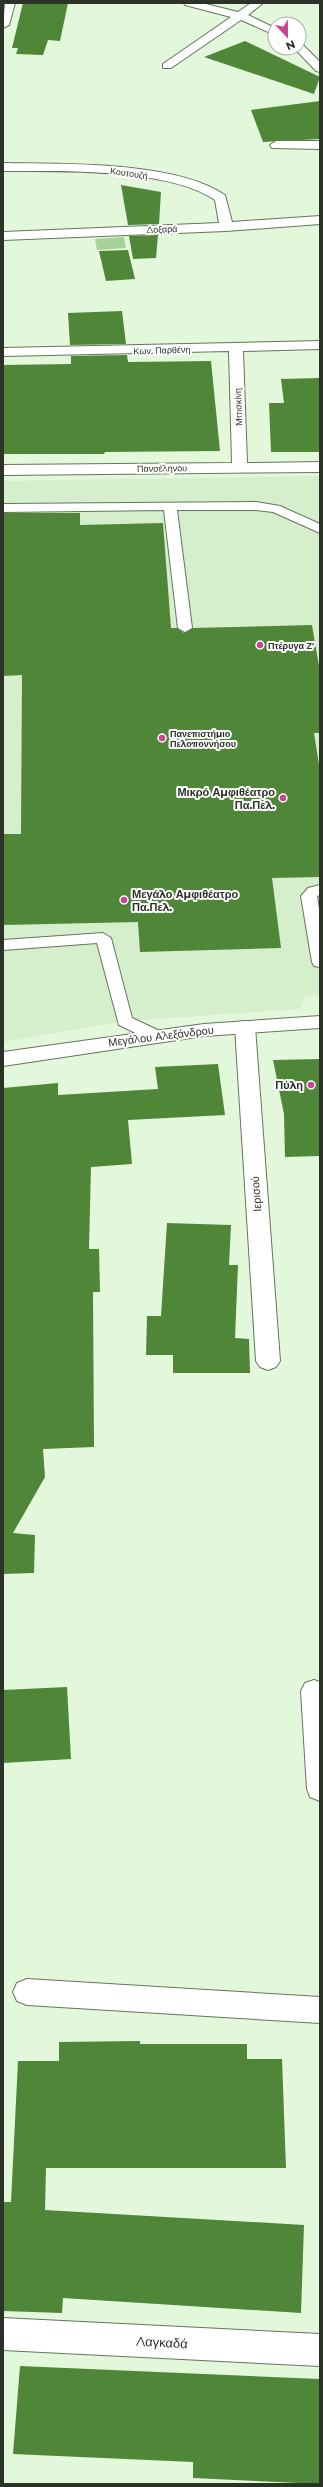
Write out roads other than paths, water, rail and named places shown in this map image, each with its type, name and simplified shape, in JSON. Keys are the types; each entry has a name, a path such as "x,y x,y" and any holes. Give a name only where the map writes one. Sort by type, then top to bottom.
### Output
{"street":[{"path":"3,25 10,3"},
{"path":"189,3 241,16 267,28"},
{"path":"167,66 258,3"},
{"path":"307,47 313,47"},
{"path":"307,55 320,69"},
{"path":"276,145 320,145"},
{"name":"Κουτουζή","path":"3,167 90,168 141,174 197,185 211,189 222,198 226,227"},
{"name":"Δοξαρά","path":"3,236 226,227 320,220"},
{"name":"Κων. Παρθένη","path":"3,352 320,345"},
{"name":"Μπισκίνη","path":"236,347 240,468"},
{"name":"Πανσέληνου","path":"3,470 320,467"},
{"name":"Μεγάλου Αλεξάνδρου","path":"3,1059 156,1036 244,1026 320,1022"},
{"name":"Ιερισού","path":"244,1026 268,1361"},
{"path":"314,1691 320,1789"},
{"path":"27,1992 320,2010"},
{"name":"Λαγκαδά","path":"3,2334 320,2350"}],"lane":[{"path":"170,506 185,628"},
{"path":"3,508 256,506 276,509 320,529"},
{"path":"320,890 313,891 309,896 320,962"},
{"path":"3,945 103,938 125,1021 156,1036"}],"place":[{"name":"Πτέρυγα Ζ'","path":"260,645"},
{"name":"Πανεπιστήμιο Πελοποννήσου","path":"162,738"},
{"name":"Μικρό Αμφιθέατρο Πα.Πελ.","path":"283,798"},
{"name":"Μεγάλο Αμφιθέατρο Πα.Πελ.","path":"124,900"},
{"name":"Πύλη","path":"311,1085"}]}
